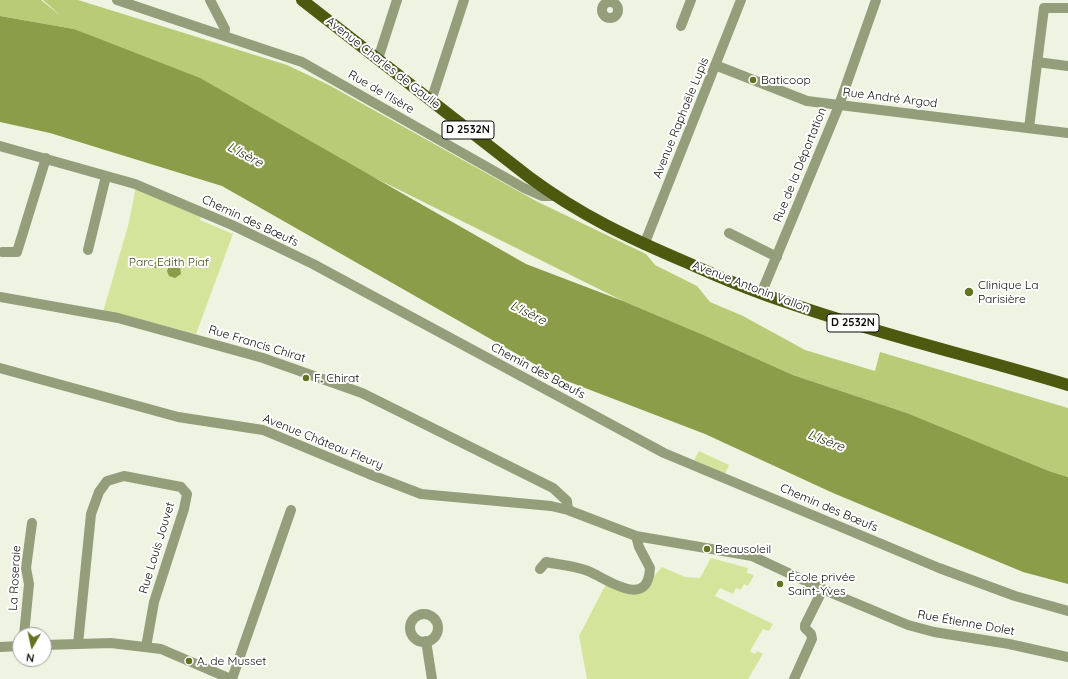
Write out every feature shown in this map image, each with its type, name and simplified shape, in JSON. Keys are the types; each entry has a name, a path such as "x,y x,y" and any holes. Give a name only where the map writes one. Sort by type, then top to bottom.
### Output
{"main road":[{"name":"Avenue Charles de Gaulle","path":"304,1 555,196 602,225 644,245"},
{"name":"Avenue Antonin Vallon","path":"644,245 761,294 861,325 1068,385"}],"street":[{"name":"Rue de l'Isère","path":"117,0 302,62 524,188 542,196 555,196"},
{"path":"210,0 225,29 224,36"},
{"path":"378,59 397,0"},
{"path":"431,101 464,0"},
{"path":"681,26 691,0"},
{"name":"Avenue Raphaële Lupis","path":"644,245 741,0"},
{"name":"Rue de la Déportation","path":"761,294 839,104 876,0"},
{"path":"1029,128 1044,8 1068,8"},
{"path":"1037,62 1068,66"},
{"name":"Rue André Argod","path":"715,65 797,98 1068,133"},
{"name":"Chemin des Bœufs","path":"0,146 135,184 232,225 313,264 664,453 939,568 1015,596 1068,610"},
{"path":"2,252 17,252 46,158"},
{"path":"88,250 106,176"},
{"path":"729,233 776,256"},
{"name":"Rue Francis Chirat","path":"0,297 118,318 263,358 362,393 553,488 567,501 568,510"},
{"name":"Avenue Château Fleury","path":"0,368 178,417 263,430 421,494 551,506 568,510"},
{"name":"Rue Louis Jouvet","path":"78,644 91,514 99,492 107,481 124,476 181,487 187,494 184,508 154,602 146,647"},
{"path":"52,645 119,643 146,647 168,652 232,679 291,510"},
{"name":"Rue Étienne Dolet","path":"568,510 636,536 752,556 822,589 908,625 934,632 1009,644 1068,657"},
{"name":"La Roseraie","path":"25,627 30,584 26,568 32,523"},
{"path":"540,569 546,562 576,567 595,574 622,588 630,590 637,589 646,582 650,568 639,547 636,536"},
{"path":"794,679 812,639 811,634 805,628 805,625 822,589"},
{"path":"426,641 432,679"},
{"path":"0,646 12,646"}],"green space":[{"name":"Parc Edith Piaf","path":"136,187 202,215 200,220 233,234 196,334 131,317 103,312 128,226"},
{"path":"699,451 729,465 725,474 694,460"},
{"path":"711,558 748,568 747,573 754,575 748,586 744,584 741,590 736,588 733,594 720,588 715,596 773,624 769,631 763,629 750,651 755,654 757,651 763,654 748,679 587,679 579,636 606,584 644,588 662,567 685,577 700,578"}],"shaded area":[{"path":"0,0 41,0 61,16 43,0 78,0 287,65 329,85 536,201 646,254 655,265 697,286 710,302 743,316 805,350 875,371 880,352 1068,408 1068,477 1049,471 907,413 793,375 623,301 83,33 74,29 0,16"}],"water":[{"name":"L'Isère","path":"0,16 74,29 200,78 526,264 623,301 793,375 907,413 1049,471 1068,477 1068,584 1023,572 833,493 705,434 559,378 222,186 50,133 0,122"},
{"path":"173,257 179,261 181,274 175,278 169,276 167,271 169,266 163,264 156,268 151,267 154,262"}],"place":[{"name":"Baticoop","path":"753,80"},
{"name":"Clinique La Parisière","path":"969,292"},
{"name":"F. Chirat","path":"306,378"},
{"name":"Beausoleil","path":"707,549"},
{"name":"École privée Saint-Yves","path":"780,584"},
{"name":"A. de Musset","path":"189,661"}]}
